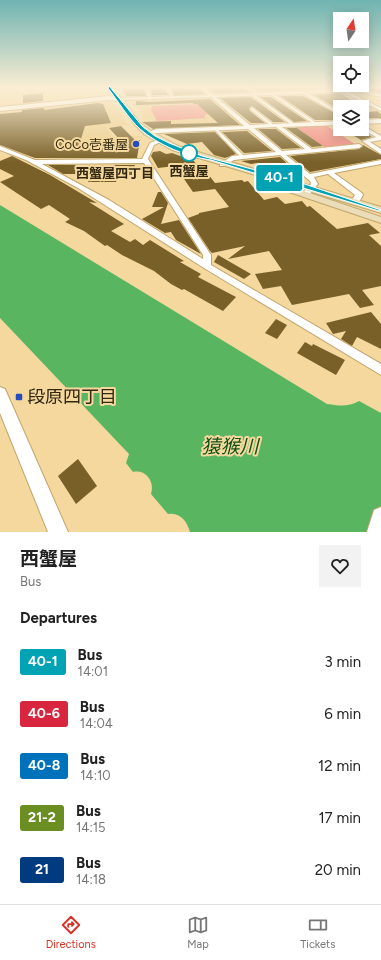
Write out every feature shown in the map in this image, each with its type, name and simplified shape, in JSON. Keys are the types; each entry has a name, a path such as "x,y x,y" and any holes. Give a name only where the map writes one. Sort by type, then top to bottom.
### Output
{"main road":[{"path":"128,112 136,123 160,141 201,157 207,161 223,164 308,191 381,220"},
{"path":"308,191 381,210"}],"street":[{"path":"229,112 309,176 314,183 308,191"},
{"path":"369,122 381,121"},
{"path":"148,133 157,131 333,123"},
{"path":"274,126 310,150"},
{"path":"369,131 380,138"},
{"path":"380,138 365,141 381,152"},
{"path":"160,141 152,144 145,159 207,255 207,266"},
{"path":"223,164 232,158 358,146"},
{"path":"0,148 33,162 98,197 207,266 381,370"},
{"path":"33,162 146,161"},
{"path":"309,176 381,162"},
{"path":"329,172 359,195 355,202"},
{"path":"0,394 58,532"},
{"path":"377,532 381,517"}],"lane":[{"path":"256,112 274,126"},
{"path":"277,112 294,125"},
{"path":"298,112 316,124"},
{"path":"215,128 243,157"}],"shaded area":[{"path":"120,112 128,125 106,127 114,137 141,136 143,138 52,141 0,132 0,113"},
{"path":"140,112 227,112 244,126 156,130 150,126 155,123 151,119 145,120"},
{"path":"152,112 206,112 208,114 204,116 206,118 157,121"},
{"path":"324,124 333,130 333,136 343,136 358,146 326,148 294,126"}],"water":[{"name":"猿猴川","path":"0,205 327,404 344,406 359,401 381,413 381,532 190,532 187,524 182,518 176,514 168,514 151,494 152,485 148,477 142,472 133,472 126,463 129,454 0,318"}],"building":[{"path":"22,112 106,112 111,123 85,126 80,142 120,140 109,128 121,126 135,140 140,140 137,158 35,158 0,145 0,114"},
{"path":"206,112 225,112 240,125 153,129 142,122 171,121 171,124 218,123"},
{"path":"237,112 251,112 265,123 251,123"},
{"path":"260,112 271,112 285,122 273,122"},
{"path":"280,112 293,112 307,121 294,122"},
{"path":"303,112 332,112 333,120 315,120"},
{"path":"369,112 378,112 381,114 381,118 369,118"},
{"path":"286,128 297,128 323,146 312,147"},
{"path":"258,129 276,129 301,148 282,149"},
{"path":"247,131 272,151 244,153 222,132"},
{"path":"215,132 236,154 225,158 214,155 202,142 187,144 164,134"},
{"path":"369,135 372,137 361,140 354,136"},
{"path":"363,145 381,155 381,159 310,172 290,156 359,149"},
{"path":"160,151 166,154 172,153 194,161 203,174 208,174 215,183 242,180 244,182 248,181 264,200 277,197 285,204 302,201 307,207 310,206 337,229 368,223 380,233 369,235 381,246 381,286 362,290 374,305 360,308 349,294 292,305 281,286 263,289 255,274 282,270 269,251 228,259 245,246 212,253 188,218 199,213 229,207 215,189 193,192 175,166 158,168 151,156 153,152"},
{"path":"12,156 50,175 97,203 89,202 124,224 111,231 130,242 135,239 143,245 150,240 184,261 180,262 201,274 198,277 236,297 223,311 184,289 182,290 171,284 154,271 122,255 107,245 105,246 84,231 65,222 70,219 49,205 41,209 0,182 14,176 0,169 0,161"},
{"path":"280,157 299,174 289,176 260,166 257,163 251,164 241,161"},
{"path":"48,165 135,165 132,175 118,175 116,182 88,182 92,174 63,174"},
{"path":"158,192 161,192 168,203 161,224 179,220 201,254 176,240 171,232 165,233 142,219 164,207 152,207"},
{"path":"218,255 251,274 244,279 214,262"},
{"path":"371,312 381,324 381,349 357,337 352,346 341,339 346,331 333,334 326,323"},
{"path":"276,319 287,325 277,339 265,333"},
{"path":"305,342 312,346 313,344 345,360 336,375 297,353"},
{"path":"78,459 97,486 76,504 58,476"}],"bus line":[{"name":"40-1","path":"128,112 136,123 153,137 184,151 201,157 211,158 288,180 381,210"}],"place":[{"name":"CoCo壱番屋","path":"136,144"},
{"name":"西蟹屋","path":"189,153"},
{"name":"段原四丁目","path":"19,397"}],"district":[{"name":"西蟹屋四丁目","path":"115,173"}]}
